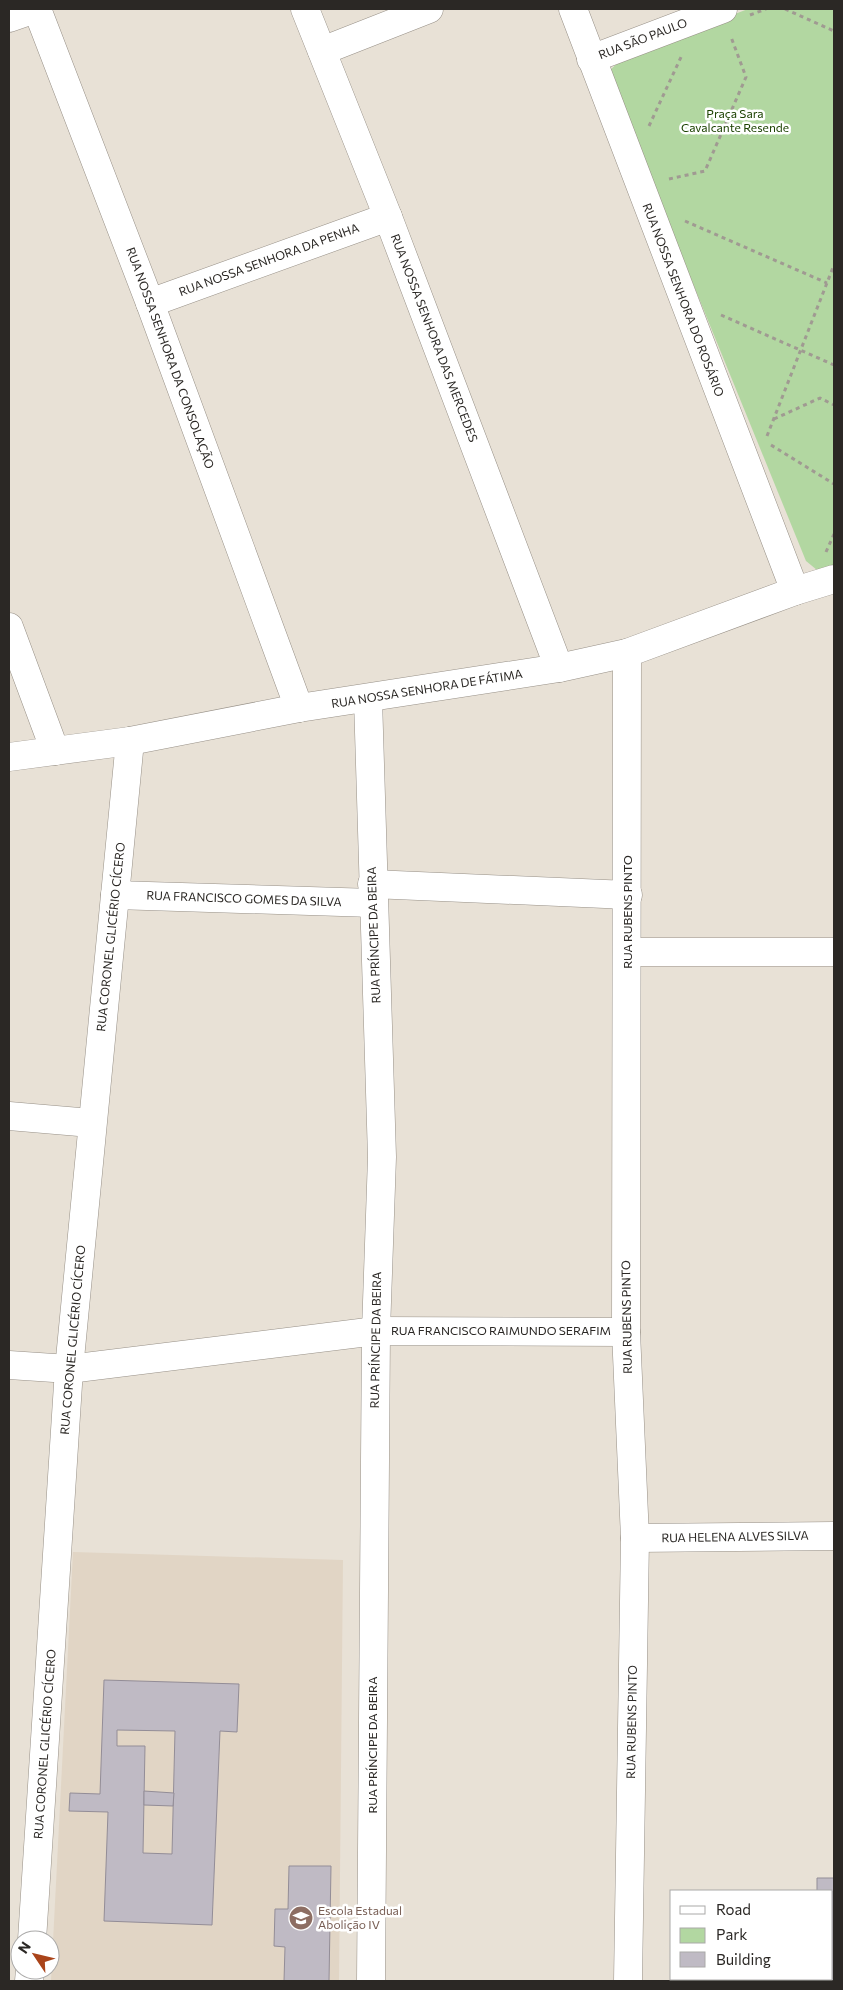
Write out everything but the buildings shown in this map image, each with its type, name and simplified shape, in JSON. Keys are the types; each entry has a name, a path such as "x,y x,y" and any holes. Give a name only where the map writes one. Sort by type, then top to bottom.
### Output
{"street":[{"path":"9,18 36,9"},
{"name":"RUA NOSSA SENHORA DA CONSOLAÇÃO","path":"36,9 150,303 299,708"},
{"name":"RUA NOSSA SENHORA DAS MERCEDES","path":"305,9 388,217 560,668"},
{"path":"322,51 429,9"},
{"name":"RUA NOSSA SENHORA DO ROSÁRIO","path":"573,9 590,59 795,591"},
{"name":"RUA SÃO PAULO","path":"590,59 731,20"},
{"name":"RUA NOSSA SENHORA DA PENHA","path":"150,303 388,217"},
{"name":"RUA NOSSA SENHORA DE FÁTIMA","path":"9,757 130,741 299,708 368,699 560,668 627,652 795,591 834,580"},
{"path":"9,627 55,751"},
{"name":"RUA RUBENS PINTO","path":"627,652 626,1332 635,1538 628,1981"},
{"name":"RUA PRÍNCIPE DA BEIRA","path":"368,699 382,1157 376,1331 371,1981"},
{"name":"RUA CORONEL GLICÉRIO CÍCERO","path":"33,1930 69,1369 130,741"},
{"name":"RUA FRANCISCO GOMES DA SILVA","path":"115,895 373,894 628,896"},
{"path":"627,952 834,952"},
{"path":"9,1116 92,1123"},
{"name":"RUA FRANCISCO RAIMUNDO SERAFIM","path":"9,1365 69,1369 376,1331 626,1332"},
{"name":"RUA HELENA ALVES SILVA","path":"635,1538 834,1536"}],"path":[{"path":"668,180 704,171 746,77 731,20 766,9"},
{"path":"785,9 834,31"},
{"path":"646,132 686,46"},
{"path":"682,219 827,283"},
{"path":"764,441 834,265"},
{"path":"720,314 834,365"},
{"path":"774,419 820,398 834,402"},
{"path":"761,432 768,450"},
{"path":"764,441 834,484"}],"shaded area":[{"path":"73,1552 343,1560 339,1981 51,1981 60,1980 60,1930 54,1930"}],"green space":[{"name":"Praça Sara Cavalcante Resende","path":"748,9 834,9 834,570 817,570 806,561 610,80 610,70 620,61 638,51"}],"place":[{"name":"Escola Estadual Abolição IV","path":"301,1918"}]}
